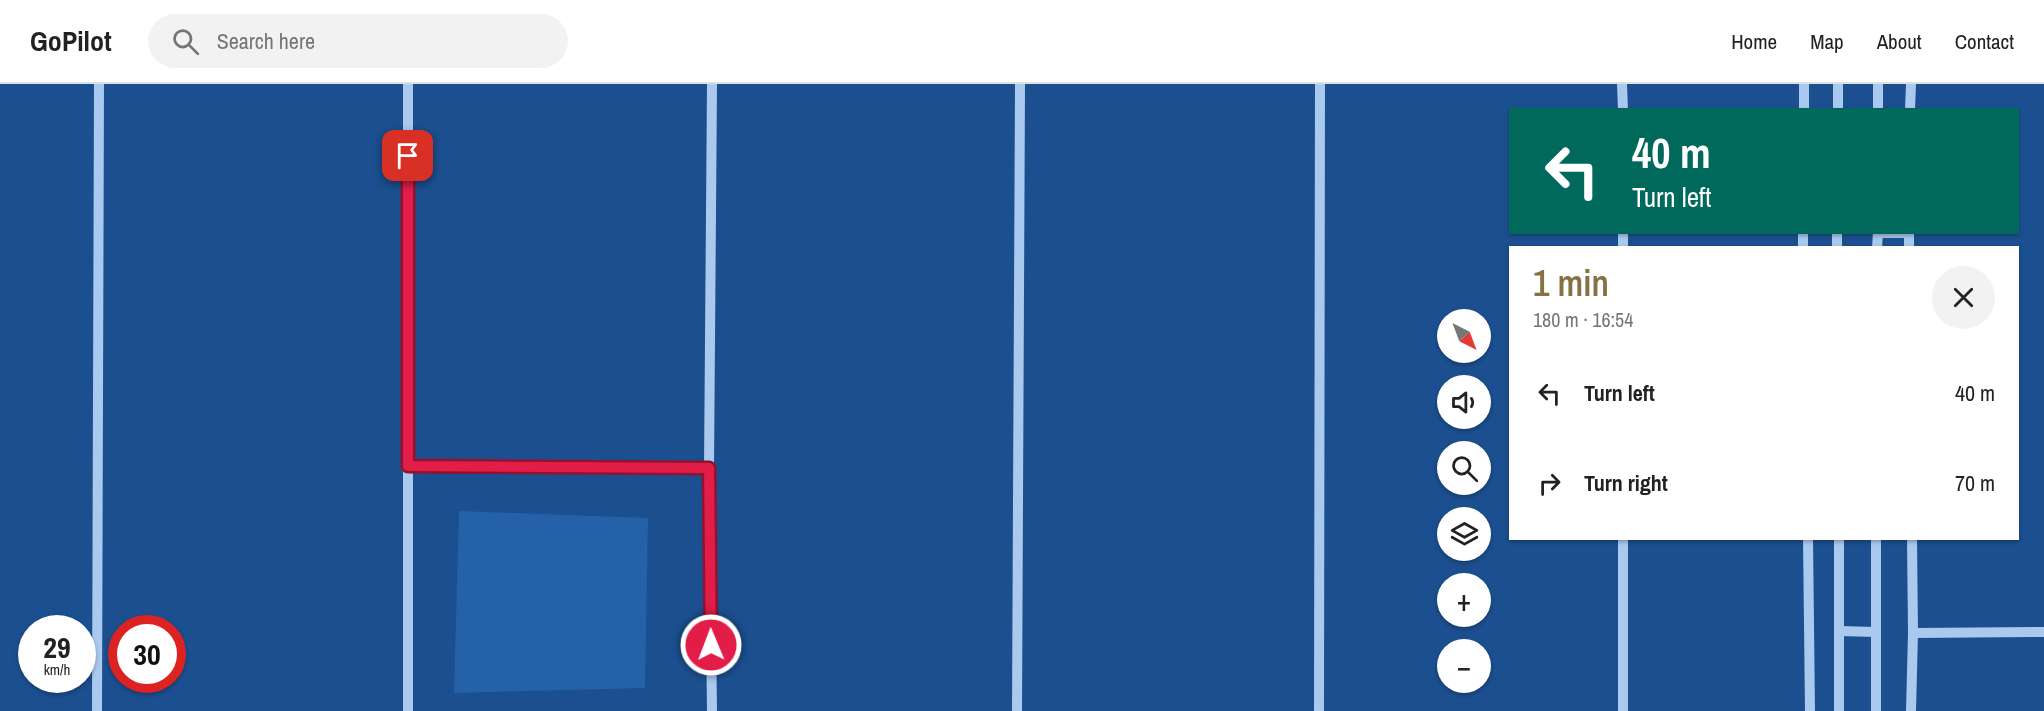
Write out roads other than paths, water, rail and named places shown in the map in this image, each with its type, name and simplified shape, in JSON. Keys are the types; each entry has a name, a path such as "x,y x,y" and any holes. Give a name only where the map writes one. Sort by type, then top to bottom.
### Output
{"street":[{"path":"97,711 99,84"},
{"path":"408,84 408,711"},
{"path":"712,84 709,468 712,711"},
{"path":"1017,711 1020,84"},
{"path":"1319,711 1320,84"},
{"path":"1622,84 1623,108"},
{"path":"1804,84 1804,108"},
{"path":"1838,84 1838,108"},
{"path":"1878,84 1878,108"},
{"path":"1910,108 1911,84"},
{"path":"408,466 709,468"},
{"path":"1623,540 1623,711"},
{"path":"1808,540 1810,711"},
{"path":"1839,540 1839,711"},
{"path":"1876,540 1876,711"},
{"path":"1911,711 1912,540"},
{"path":"1839,631 1876,632"},
{"path":"1912,633 2044,632"}]}
